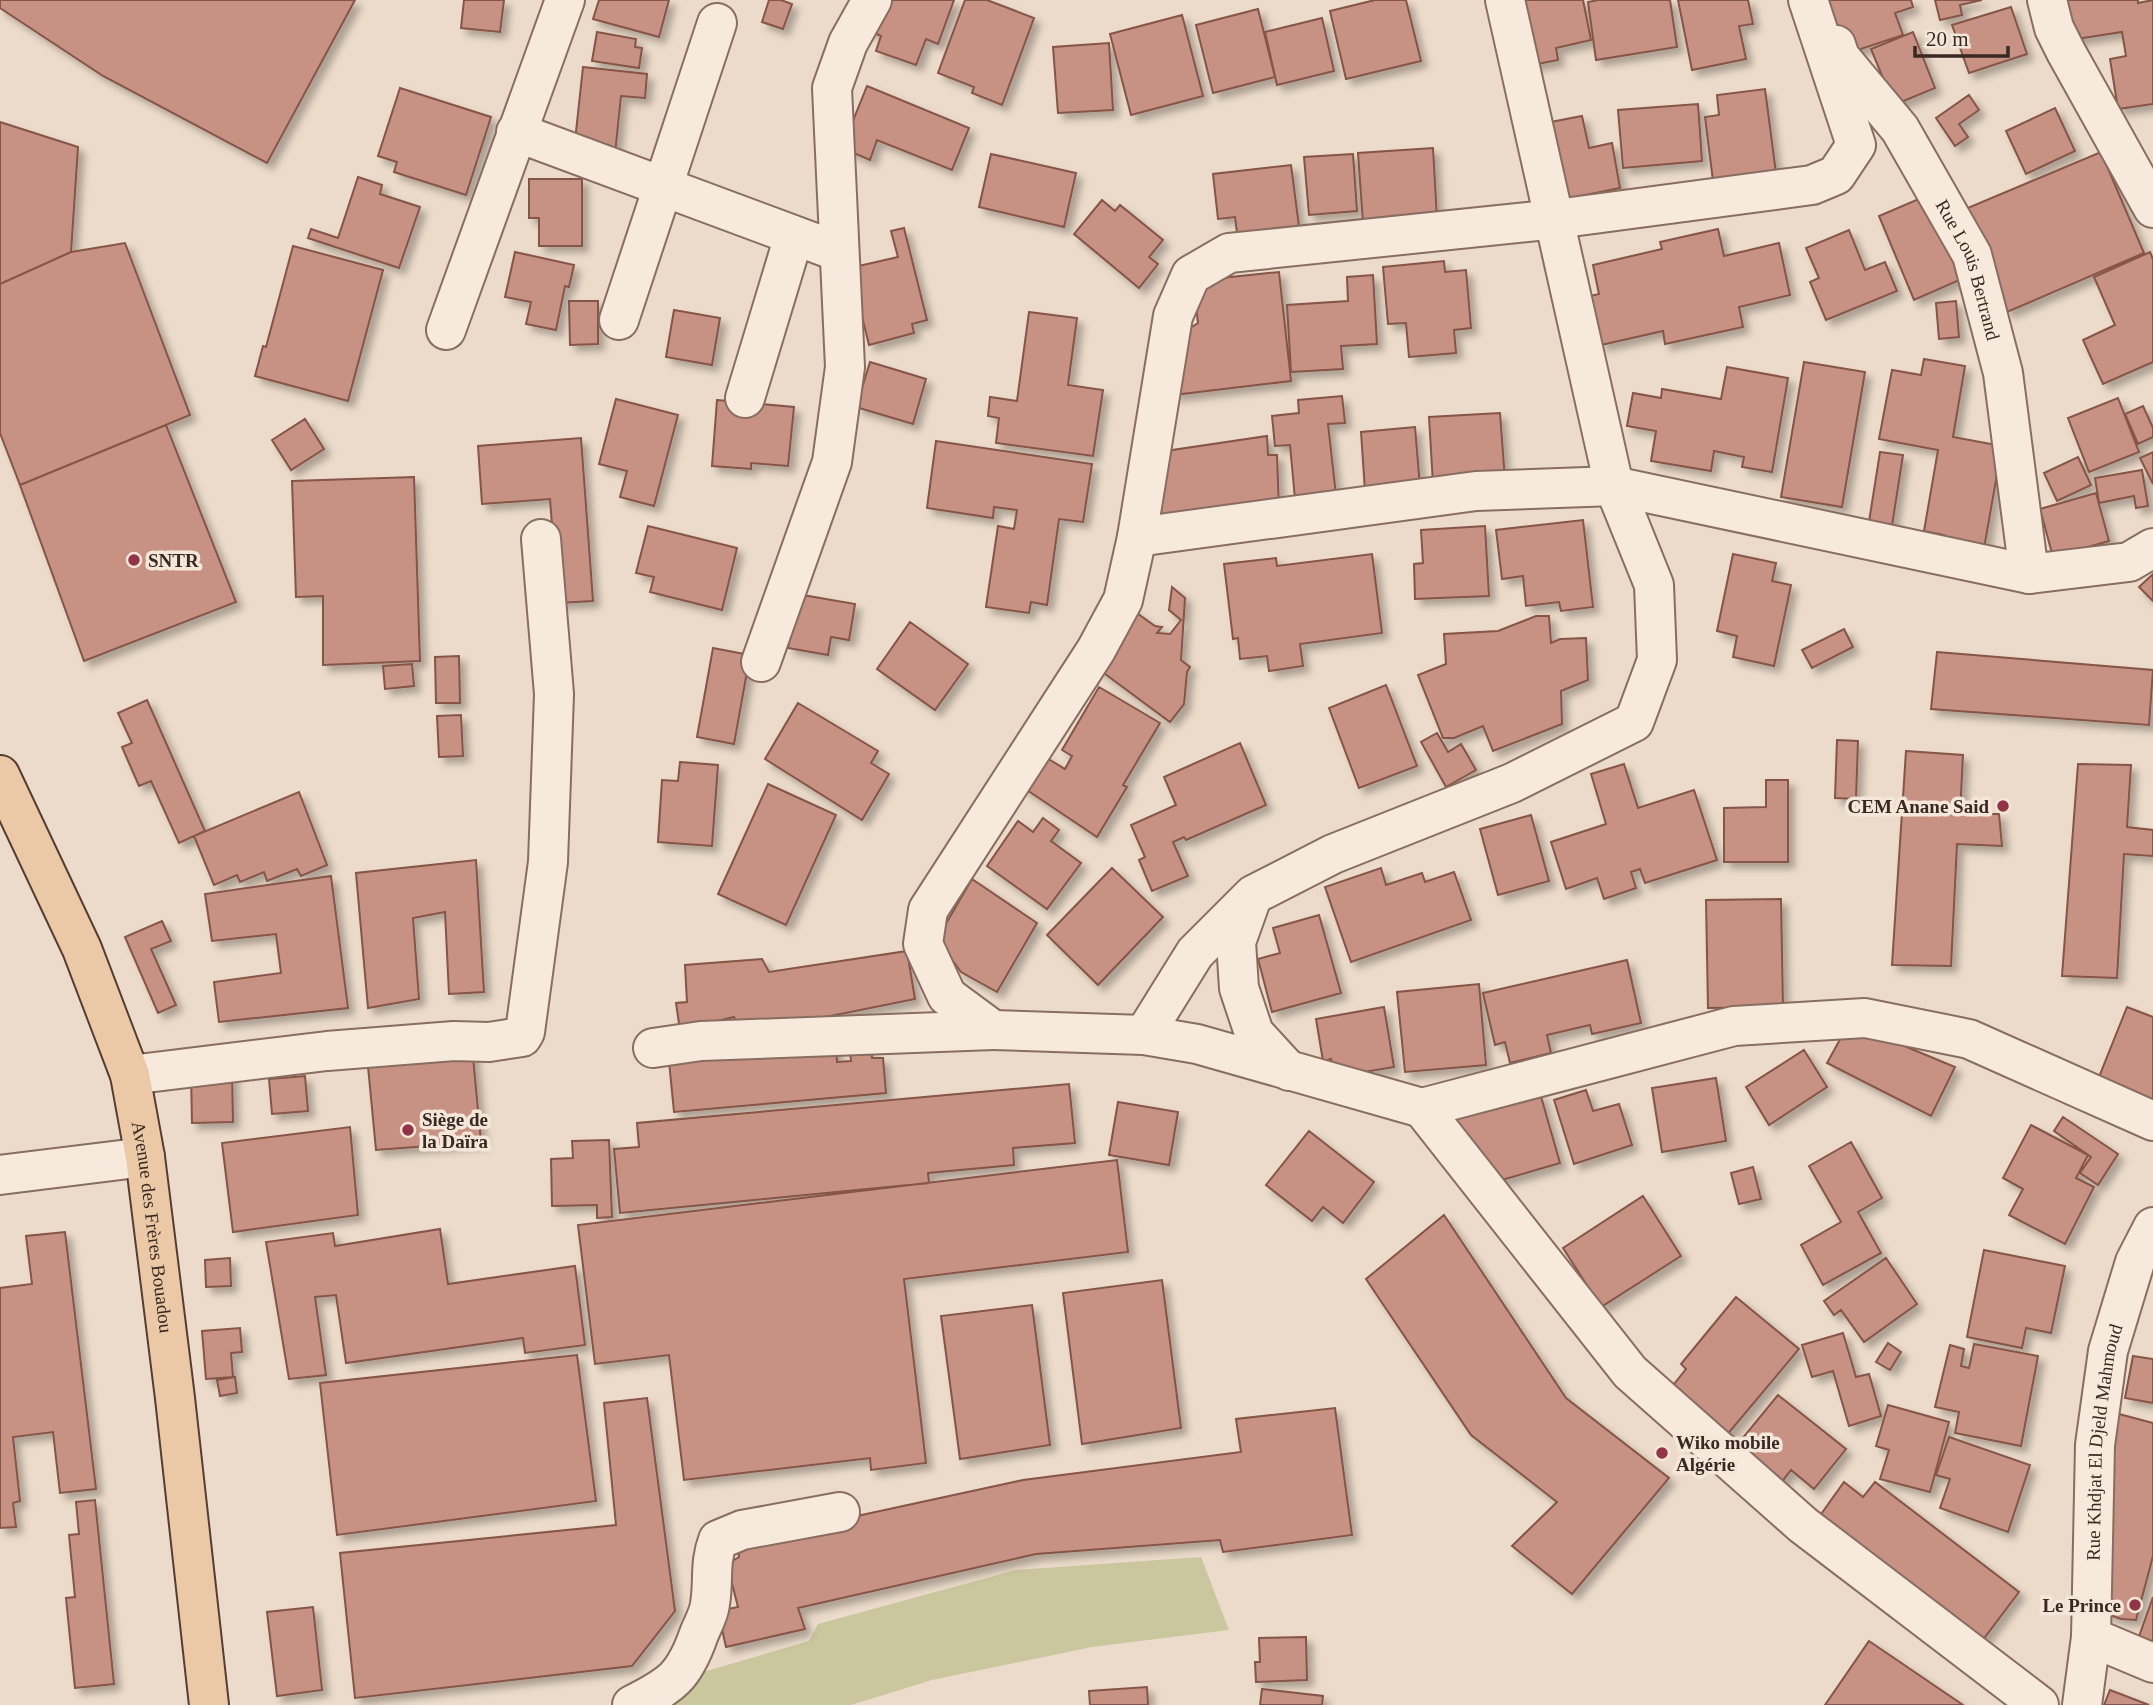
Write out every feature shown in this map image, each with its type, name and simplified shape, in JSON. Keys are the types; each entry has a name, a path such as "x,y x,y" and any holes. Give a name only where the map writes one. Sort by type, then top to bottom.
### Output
{"main road":[{"name":"Avenue des Frères Bouadou","path":"0,775 14,830 82,949 130,1075 145,1157 209,1705"}],"street":[{"path":"446,330 565,0"},
{"path":"761,662 832,462 845,367 832,88 848,43 872,0"},
{"path":"1144,1035 1195,953 1253,895 1333,854 1512,783 1634,722 1657,660 1654,585 1614,486 1505,0"},
{"path":"993,1030 947,996 923,944 928,910 1096,650 1123,600 1137,537 1174,316 1191,275 1229,253 1556,219 1812,186 1836,175 1856,145 1808,0"},
{"name":"Rue Louis Bertrand","path":"1820,0 1840,57 1900,130 1972,255 2003,373 2029,574"},
{"path":"2047,0 2054,28 2066,52 2153,208"},
{"path":"619,320 717,23"},
{"path":"516,132 839,252"},
{"path":"745,398 794,236"},
{"path":"1137,537 1476,491 1614,486 2029,574 2129,562 2153,548"},
{"path":"130,1075 327,1051 454,1041 488,1042 522,1037 526,1032 548,862 554,694 541,539"},
{"path":"1253,895 1236,942 1239,988 1254,1033 1289,1071"},
{"path":"653,1048 701,1041 993,1030 1144,1035 1197,1044 1422,1108 1734,1026 1865,1018 1969,1039 2153,1121"},
{"path":"1422,1108 1630,1372 1803,1525 2039,1705"},
{"path":"0,1174 145,1157"},
{"name":"Rue Khdjat El Djeld Mahmoud","path":"2082,1705 2091,1637 2095,1445 2108,1351 2135,1262 2153,1227"},
{"path":"632,1705 656,1693 679,1676 690,1661 710,1605 712,1558 718,1540 742,1530 840,1511"},
{"path":"2091,1637 2153,1663"}],"shaded area":[{"path":"1201,1557 1229,1630 1092,1647 932,1680 851,1705 639,1705 655,1686 809,1641 818,1624 1016,1570"}],"building":[{"path":"0,0 355,0 267,163 103,76 0,8"},
{"path":"464,0 504,0 500,32 461,28"},
{"path":"599,0 669,0 659,37 593,19"},
{"path":"769,0 792,4 783,29 762,22"},
{"path":"882,0 954,0 938,44 926,39 916,65 876,51 881,36 868,30"},
{"path":"965,0 987,0 1034,18 1002,105 972,93 974,87 938,73"},
{"path":"1375,0 1406,0 1421,61 1346,79 1330,11"},
{"path":"1513,0 1583,0 1591,40 1556,48 1558,60 1527,66"},
{"path":"1670,0 1677,47 1596,60 1588,2"},
{"path":"1678,0 1748,0 1753,24 1739,26 1746,59 1692,70"},
{"path":"1822,0 1911,0 1913,7 1895,13 1903,35 1840,56"},
{"path":"1935,0 1982,0 1960,5 1962,15 1940,20"},
{"path":"2064,0 2138,0 2138,3 2153,0 2153,104 2118,109 2110,59 2126,56 2122,32 2070,40"},
{"path":"2011,7 2027,54 1969,73 1952,25"},
{"path":"1258,9 1275,77 1213,93 1196,25"},
{"path":"1182,15 1203,96 1131,115 1110,34"},
{"path":"1322,18 1334,71 1277,85 1265,32"},
{"path":"597,32 636,39 635,47 642,48 639,68 592,61"},
{"path":"1913,32 1935,88 1894,105 1871,49"},
{"path":"1109,43 1113,110 1058,113 1053,47"},
{"path":"583,67 647,74 645,98 621,96 615,154 574,150"},
{"path":"867,86 969,128 952,170 877,140 870,160 842,148"},
{"path":"400,88 491,117 466,195 394,172 397,162 378,156"},
{"path":"1765,89 1776,173 1713,181 1705,117 1719,115 1717,95"},
{"path":"1969,95 1979,110 1959,124 1968,137 1955,146 1936,118"},
{"path":"1698,104 1702,161 1623,168 1618,110"},
{"path":"2055,108 2075,151 2026,174 2006,131"},
{"path":"1582,116 1589,148 1612,143 1620,188 1556,201 1540,124"},
{"path":"0,122 78,147 71,252 0,284"},
{"path":"1433,148 1437,219 1363,223 1358,153"},
{"path":"2101,152 2144,253 2007,312 1963,210"},
{"path":"991,154 1076,173 1064,227 979,207"},
{"path":"1353,154 1357,211 1309,215 1304,157"},
{"path":"1291,165 1300,234 1238,241 1235,217 1218,219 1213,174"},
{"path":"358,177 382,185 380,194 420,207 399,268 308,238 311,229 338,238"},
{"path":"529,179 582,179 582,246 539,246 539,218 529,218"},
{"path":"1928,195 1964,278 1914,300 1879,216"},
{"path":"1102,200 1115,211 1120,205 1163,240 1149,257 1158,264 1139,288 1074,234"},
{"path":"904,228 927,320 912,324 914,333 869,345 850,268 898,257 891,231"},
{"path":"1718,229 1724,256 1779,243 1790,295 1739,307 1743,327 1665,344 1663,331 1601,345 1590,296 1599,294 1593,265 1662,249 1660,242"},
{"path":"1849,230 1865,270 1885,262 1897,291 1826,320 1810,282 1819,278 1806,248"},
{"path":"125,243 190,415 20,485 0,433 0,284 71,252"},
{"path":"293,246 383,270 348,401 255,376 263,346 266,347"},
{"path":"515,252 574,265 569,287 565,286 556,330 526,324 531,302 505,297"},
{"path":"2150,252 2153,259 2153,362 2103,384 2083,340 2115,325 2094,277"},
{"path":"1444,261 1445,272 1466,270 1471,328 1454,330 1456,353 1409,357 1406,323 1388,324 1383,267"},
{"path":"1279,272 1291,381 1173,395 1179,335 1198,323 1193,281"},
{"path":"1373,275 1377,344 1341,346 1343,369 1291,372 1287,305 1348,301 1347,277"},
{"path":"569,301 598,301 598,344 570,345"},
{"path":"1956,301 1959,337 1939,339 1936,303"},
{"path":"674,310 720,318 712,365 666,357"},
{"path":"1029,312 1077,318 1068,385 1103,390 1093,456 996,443 999,418 988,416 990,397 1017,401"},
{"path":"1924,359 1965,366 1953,437 2002,446 1983,554 1942,546 1944,535 1924,531 1938,450 1879,439 1892,370 1921,375"},
{"path":"870,362 926,379 913,424 856,407"},
{"path":"1804,362 1865,372 1842,507 1781,497"},
{"path":"1727,367 1788,378 1772,472 1742,467 1744,457 1714,451 1711,471 1651,461 1656,431 1627,426 1633,393 1661,398 1662,389 1721,399"},
{"path":"1342,396 1345,423 1328,424 1336,495 1295,499 1290,445 1275,446 1272,416 1299,413 1298,400"},
{"path":"2118,398 2139,452 2089,472 2068,418"},
{"path":"616,399 678,415 654,506 620,497 627,471 599,464"},
{"path":"717,400 794,407 788,466 751,463 751,469 712,466"},
{"path":"2143,406 2153,428 2153,437 2138,444 2125,414"},
{"path":"1500,413 1505,480 1433,484 1429,417"},
{"path":"305,419 324,449 291,470 272,440"},
{"name":"SNTR","path":"166,425 236,602 84,661 20,485"},
{"path":"1415,427 1420,487 1365,491 1361,432"},
{"path":"1267,436 1268,455 1277,455 1279,509 1150,518 1166,451"},
{"path":"581,438 593,601 558,603 550,499 482,504 478,446"},
{"path":"936,441 1092,464 1083,522 1059,519 1047,605 1031,602 1029,613 986,607 998,526 1014,529 1017,510 994,507 993,518 927,508"},
{"path":"1880,452 1903,455 1891,532 1868,528"},
{"path":"2153,452 2153,484 2140,458"},
{"path":"2078,457 2091,485 2057,501 2044,473"},
{"path":"2142,470 2148,506 2136,508 2134,496 2099,503 2095,478"},
{"path":"414,477 420,661 323,665 323,596 296,597 292,481"},
{"path":"2096,493 2109,541 2053,557 2040,509"},
{"path":"1583,520 1593,607 1561,611 1559,602 1526,606 1523,576 1502,579 1496,530"},
{"path":"648,526 737,548 722,610 650,592 654,577 636,573"},
{"path":"1485,526 1489,596 1415,599 1414,564 1423,563 1421,530"},
{"path":"1372,554 1382,633 1300,644 1303,666 1269,671 1267,656 1240,659 1238,638 1233,639 1224,564 1276,558 1277,566"},
{"path":"1733,554 1776,563 1772,581 1791,585 1774,666 1733,657 1737,636 1717,631"},
{"path":"2153,574 2153,601 2139,587"},
{"path":"1172,587 1185,598 1181,660 1190,667 1187,672 1184,704 1170,722 1097,668 1127,606 1155,626 1162,627 1157,633 1170,634 1181,620 1169,610"},
{"path":"797,594 855,604 849,640 831,637 828,655 788,648"},
{"path":"1536,616 1549,616 1551,643 1560,639 1586,638 1588,680 1561,691 1562,724 1493,751 1483,726 1454,738 1443,738 1418,675 1446,664 1444,634 1498,631"},
{"path":"910,622 968,664 935,710 877,669"},
{"path":"1844,629 1853,647 1812,668 1802,650"},
{"path":"713,648 750,655 734,744 697,737"},
{"path":"1937,652 2153,670 2149,725 1931,709"},
{"path":"459,656 460,703 436,703 435,657"},
{"path":"412,664 414,686 385,689 383,666"},
{"path":"1386,685 1417,766 1359,788 1329,708"},
{"path":"1099,687 1160,723 1123,785 1127,787 1097,837 1021,786 1042,755 1065,769 1072,756 1062,750"},
{"path":"147,700 205,831 179,843 151,781 139,786 122,747 132,743 118,713"},
{"path":"798,703 878,751 871,763 889,774 862,820 765,759"},
{"path":"461,715 463,756 439,757 437,716"},
{"path":"1437,733 1448,752 1461,744 1476,770 1446,787 1421,742"},
{"path":"1837,740 1858,741 1856,799 1835,798"},
{"path":"1240,743 1266,805 1186,840 1184,837 1173,842 1188,876 1152,891 1139,860 1145,857 1131,825 1176,805 1164,777"},
{"path":"1906,751 1963,755 1960,814 1999,814 2002,846 1957,844 1951,966 1892,965"},
{"path":"680,762 718,765 712,846 658,842 662,780 678,781"},
{"path":"1624,764 1638,808 1694,790 1717,860 1645,883 1640,869 1631,872 1636,888 1604,899 1597,878 1566,889 1551,842 1606,824 1591,774"},
{"path":"2078,764 2131,765 2127,827 2153,830 2153,856 2124,854 2117,978 2062,976"},
{"path":"1766,780 1788,780 1788,862 1724,862 1724,808 1766,807"},
{"path":"768,784 836,815 786,925 718,894"},
{"path":"299,792 327,865 301,876 297,869 267,881 264,872 240,882 237,875 214,885 194,836"},
{"path":"1531,815 1549,881 1498,895 1480,829"},
{"path":"1043,818 1059,830 1051,841 1081,863 1047,909 987,866 1018,821 1033,832"},
{"path":"476,860 484,992 449,994 445,912 413,918 419,999 368,1008 356,873"},
{"path":"1112,868 1163,917 1098,985 1047,935"},
{"path":"1381,868 1386,885 1422,873 1425,882 1454,872 1471,920 1351,962 1325,887"},
{"path":"331,876 348,1008 219,1022 214,982 281,973 276,934 212,941 205,894"},
{"path":"972,879 1037,923 997,992 961,972 937,939"},
{"path":"1781,899 1783,1007 1708,1008 1706,900"},
{"path":"1319,915 1341,993 1272,1012 1258,959 1280,953 1273,928"},
{"path":"162,921 171,941 151,949 176,1005 158,1013 125,937"},
{"path":"907,951 915,999 741,1034 734,1017 680,1030 676,1003 687,1002 685,965 762,959 769,972"},
{"path":"1627,960 1641,1023 1592,1034 1590,1025 1547,1035 1551,1053 1510,1063 1505,1042 1495,1045 1483,993"},
{"path":"1479,984 1486,1065 1405,1072 1397,992"},
{"path":"1384,1007 1394,1067 1334,1077 1331,1059 1323,1061 1316,1019"},
{"path":"2127,1007 2153,1017 2153,1111 2095,1087"},
{"path":"1849,1023 1955,1067 1931,1116 1827,1063"},
{"path":"472,1046 481,1142 376,1150 367,1056"},
{"path":"836,1046 837,1062 851,1061 850,1053 872,1051 872,1058 883,1058 886,1093 674,1112 668,1051"},
{"path":"1804,1050 1827,1087 1769,1125 1746,1087"},
{"path":"232,1072 233,1122 192,1123 191,1073"},
{"path":"305,1076 308,1111 272,1114 269,1079"},
{"path":"1716,1078 1726,1141 1662,1152 1652,1088"},
{"path":"1069,1084 1075,1143 1013,1148 1014,1165 928,1173 929,1183 620,1213 614,1149 639,1147 637,1123"},
{"path":"1586,1090 1593,1111 1619,1104 1632,1145 1574,1164 1554,1100"},
{"path":"1540,1093 1560,1163 1488,1184 1454,1118"},
{"path":"1118,1102 1178,1112 1169,1165 1109,1155"},
{"path":"2063,1117 2118,1154 2098,1185 2080,1173 2091,1157 2054,1131"},
{"path":"2031,1125 2088,1155 2076,1178 2094,1187 2065,1244 2009,1215 2023,1189 2003,1178"},
{"path":"350,1127 358,1215 233,1232 222,1143"},
{"path":"1309,1131 1374,1182 1343,1223 1323,1207 1312,1221 1266,1185"},
{"path":"609,1140 612,1217 597,1218 597,1205 552,1206 551,1159 573,1158 572,1141"},
{"path":"1851,1142 1882,1198 1858,1212 1881,1253 1823,1285 1801,1245 1841,1222 1809,1166"},
{"path":"1117,1160 1128,1252 904,1279 926,1463 871,1470 870,1458 684,1480 669,1355 595,1364 578,1225"},
{"path":"1753,1167 1761,1199 1739,1204 1731,1173"},
{"path":"1643,1196 1681,1256 1601,1307 1563,1248"},
{"path":"1444,1215 1566,1398 1669,1478 1572,1594 1512,1546 1557,1502 1471,1435 1366,1279"},
{"path":"440,1229 448,1284 575,1266 585,1345 525,1353 523,1338 346,1363 336,1295 315,1297 326,1375 289,1379 266,1242 333,1233 335,1246"},
{"path":"65,1232 96,1489 60,1493 53,1432 13,1437 20,1501 13,1503 16,1527 0,1528 0,1288 32,1284 26,1236"},
{"path":"1984,1250 2065,1266 2051,1333 2026,1328 2022,1348 1967,1337"},
{"path":"230,1258 231,1286 206,1287 205,1260"},
{"path":"1886,1258 1917,1304 1864,1342 1841,1310 1834,1315 1824,1301"},
{"path":"1162,1280 1181,1428 1082,1444 1063,1293"},
{"path":"1736,1297 1799,1349 1726,1436 1670,1389 1686,1369 1681,1364"},
{"path":"1032,1305 1050,1445 960,1459 941,1316"},
{"path":"240,1328 242,1352 231,1353 233,1377 206,1379 202,1331"},
{"path":"1843,1333 1856,1377 1869,1374 1881,1416 1849,1426 1833,1371 1812,1377 1802,1345"},
{"path":"1888,1343 1901,1352 1890,1370 1876,1362"},
{"path":"1974,1344 2038,1356 2021,1446 1955,1433 1959,1412 1935,1407 1950,1345 1964,1349 1961,1366 1969,1368"},
{"path":"577,1355 596,1501 337,1535 320,1383"},
{"path":"2133,1356 2153,1359 2153,1403 2125,1398"},
{"path":"235,1377 237,1393 220,1396 217,1380"},
{"path":"1778,1395 1846,1449 1814,1489 1791,1470 1777,1488 1732,1451"},
{"path":"647,1398 675,1611 632,1666 355,1698 340,1553 616,1525 604,1403"},
{"path":"1888,1405 1949,1422 1930,1492 1880,1479 1889,1450 1876,1446"},
{"path":"1335,1408 1352,1535 1223,1552 1220,1540 1036,1554 798,1608 805,1629 726,1647 718,1611 738,1607 727,1564 739,1557 737,1542 1023,1480 1241,1452 1236,1419"},
{"path":"2119,1414 2153,1423 2153,1556 2136,1620 2121,1619 2102,1612 2099,1491"},
{"path":"1949,1437 2030,1465 2008,1532 1940,1508 1950,1479 1936,1475"},
{"path":"1844,1482 1863,1497 1875,1482 2019,1592 1982,1641 1819,1517"},
{"path":"95,1500 114,1684 75,1688 66,1598 75,1597 69,1535 79,1534 76,1502"},
{"path":"2153,1597 2153,1651 2136,1645"},
{"path":"313,1607 322,1690 277,1696 267,1612"},
{"path":"1306,1637 1307,1680 1256,1682 1255,1662 1260,1662 1259,1638"},
{"path":"1869,1641 1963,1705 1825,1705"},
{"path":"1147,1687 1148,1705 1090,1705 1089,1691"},
{"path":"1262,1689 1323,1696 1322,1705 1260,1705"},
{"path":"2110,1690 2149,1705 2104,1705"}],"place":[{"name":"SNTR","path":"134,560"},
{"name":"CEM Anane Said","path":"2003,806"},
{"name":"Siège de la Daïra","path":"408,1130"},
{"name":"Wiko mobile Algérie","path":"1662,1453"},
{"name":"Le Prince","path":"2135,1605"}]}
